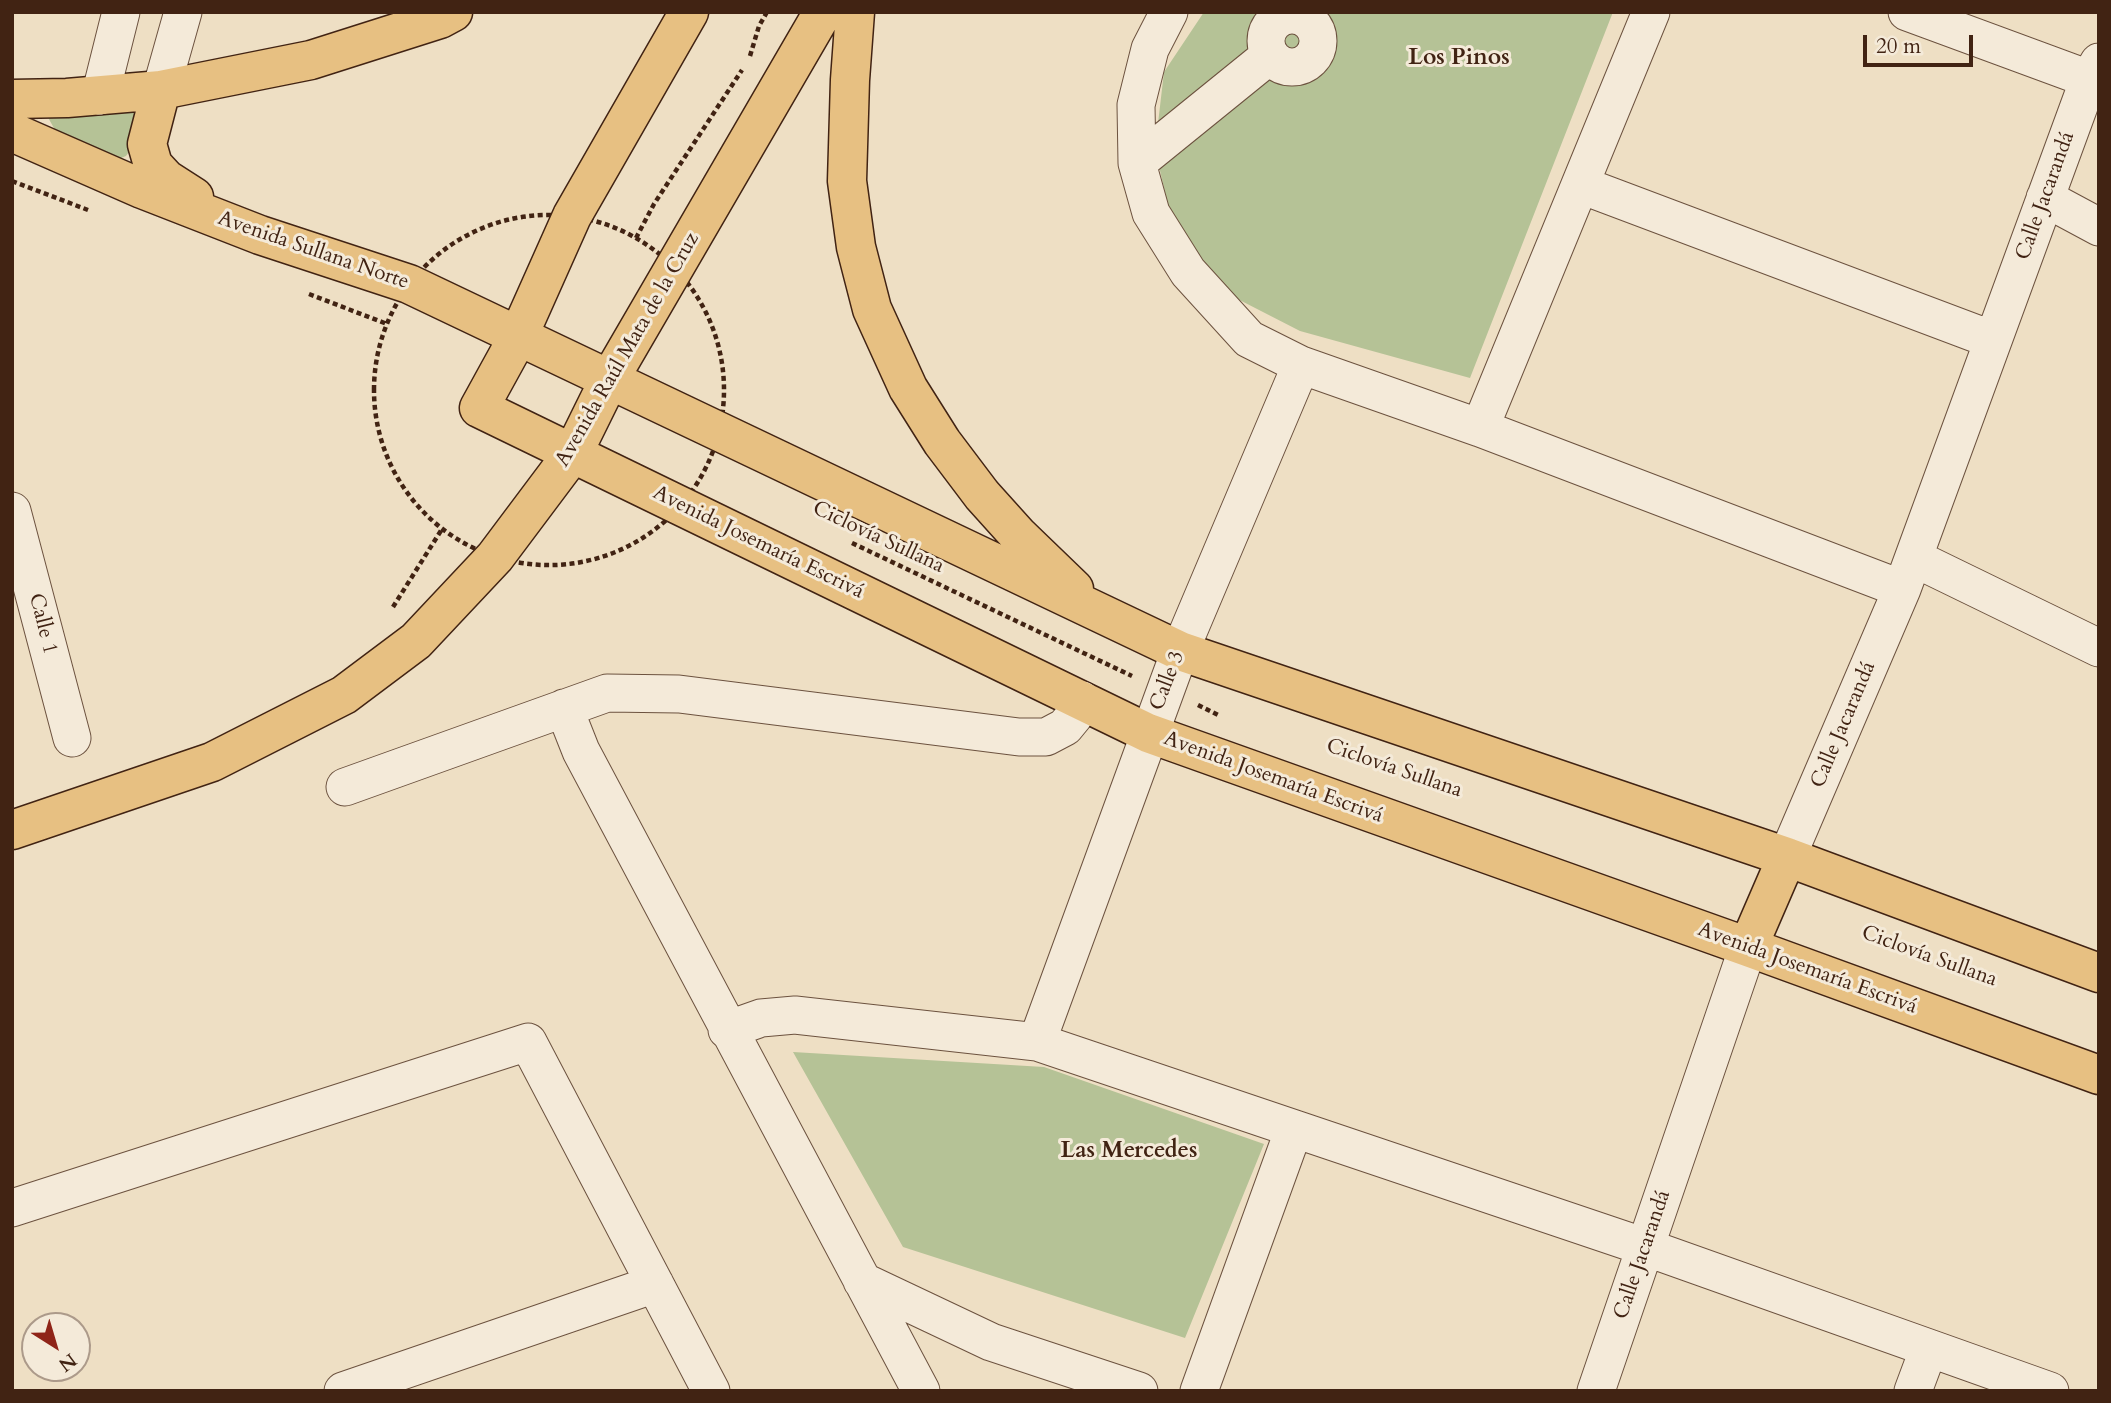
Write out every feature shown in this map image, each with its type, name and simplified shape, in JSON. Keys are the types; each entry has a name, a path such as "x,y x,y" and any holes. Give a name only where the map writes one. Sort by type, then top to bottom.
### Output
{"main road":[{"path":"12,99 100,96 161,90 311,60 440,19 453,12"},
{"path":"517,337 572,216 689,12"},
{"name":"Avenida Raúl Mata de la Cruz","path":"12,830 212,762 344,695 426,631 495,557 573,453 609,380 823,12"},
{"path":"855,12 847,181 856,247 872,309 908,388 942,442 982,495 1018,536 1098,612"},
{"path":"161,90 147,144 153,165 166,178 198,200 260,235"},
{"name":"Avenida Sullana Norte","path":"12,132 142,189 260,235 409,284 609,380"},
{"name":"Avenida Josemaría Escrivá","path":"517,337 479,408 1148,733 2099,1075"},
{"path":"609,380 1180,650 1787,857 2099,973"},
{"name":"Calle Jacarandá","path":"1748,947 1787,857"}],"street":[{"path":"100,96 121,12"},
{"path":"161,90 183,12"},
{"path":"1169,12 1150,48 1136,105 1137,163 1151,213 1188,272 1249,339 1301,365 1908,574 2099,648"},
{"path":"1480,428 1651,12"},
{"path":"1907,12 2094,71"},
{"path":"1137,163 1268,30 1280,18 1297,15 1320,18 1318,46 1309,62 1293,68 1283,67 1268,30"},
{"name":"Calle Jacarandá","path":"1787,857 1908,574 2094,71"},
{"path":"1581,185 1993,340"},
{"path":"2045,198 2099,227"},
{"name":"Calle 3","path":"1037,1042 1180,650 1301,365"},
{"name":"Calle 1","path":"12,511 72,738"},
{"path":"345,786 607,693 680,694 1019,737 1046,737 1065,727 1082,700"},
{"path":"564,708 581,751 921,1391"},
{"name":"Calle Jacarandá","path":"1596,1391 1748,947"},
{"path":"727,1030 761,1018 795,1014 1037,1042 1645,1247 2050,1391"},
{"path":"12,1208 528,1042 712,1391"},
{"path":"1199,1391 1294,1129"},
{"path":"862,1281 991,1342 1139,1391"},
{"path":"343,1391 655,1283"},
{"path":"1913,1391 1929,1348"}],"path":[{"path":"750,57 759,26 767,12"},
{"path":"636,237 654,204 743,68"},
{"path":"703,473 715,479"},
{"path":"392,607 442,529"},
{"name":"Ciclovía Sullana","path":"851,543 1226,718"}],"green space":[{"path":"1204,12 1613,12 1470,378 1300,331 1222,291 1170,214 1155,149 1164,72"},
{"path":"138,100 131,149 126,156 116,160 55,130 45,112"},
{"path":"793,1052 1044,1067 1264,1144 1185,1338 903,1247"}],"district":[{"name":"Los Pinos","path":"1459,59"},
{"name":"Las Mercedes","path":"1129,1152"}]}
